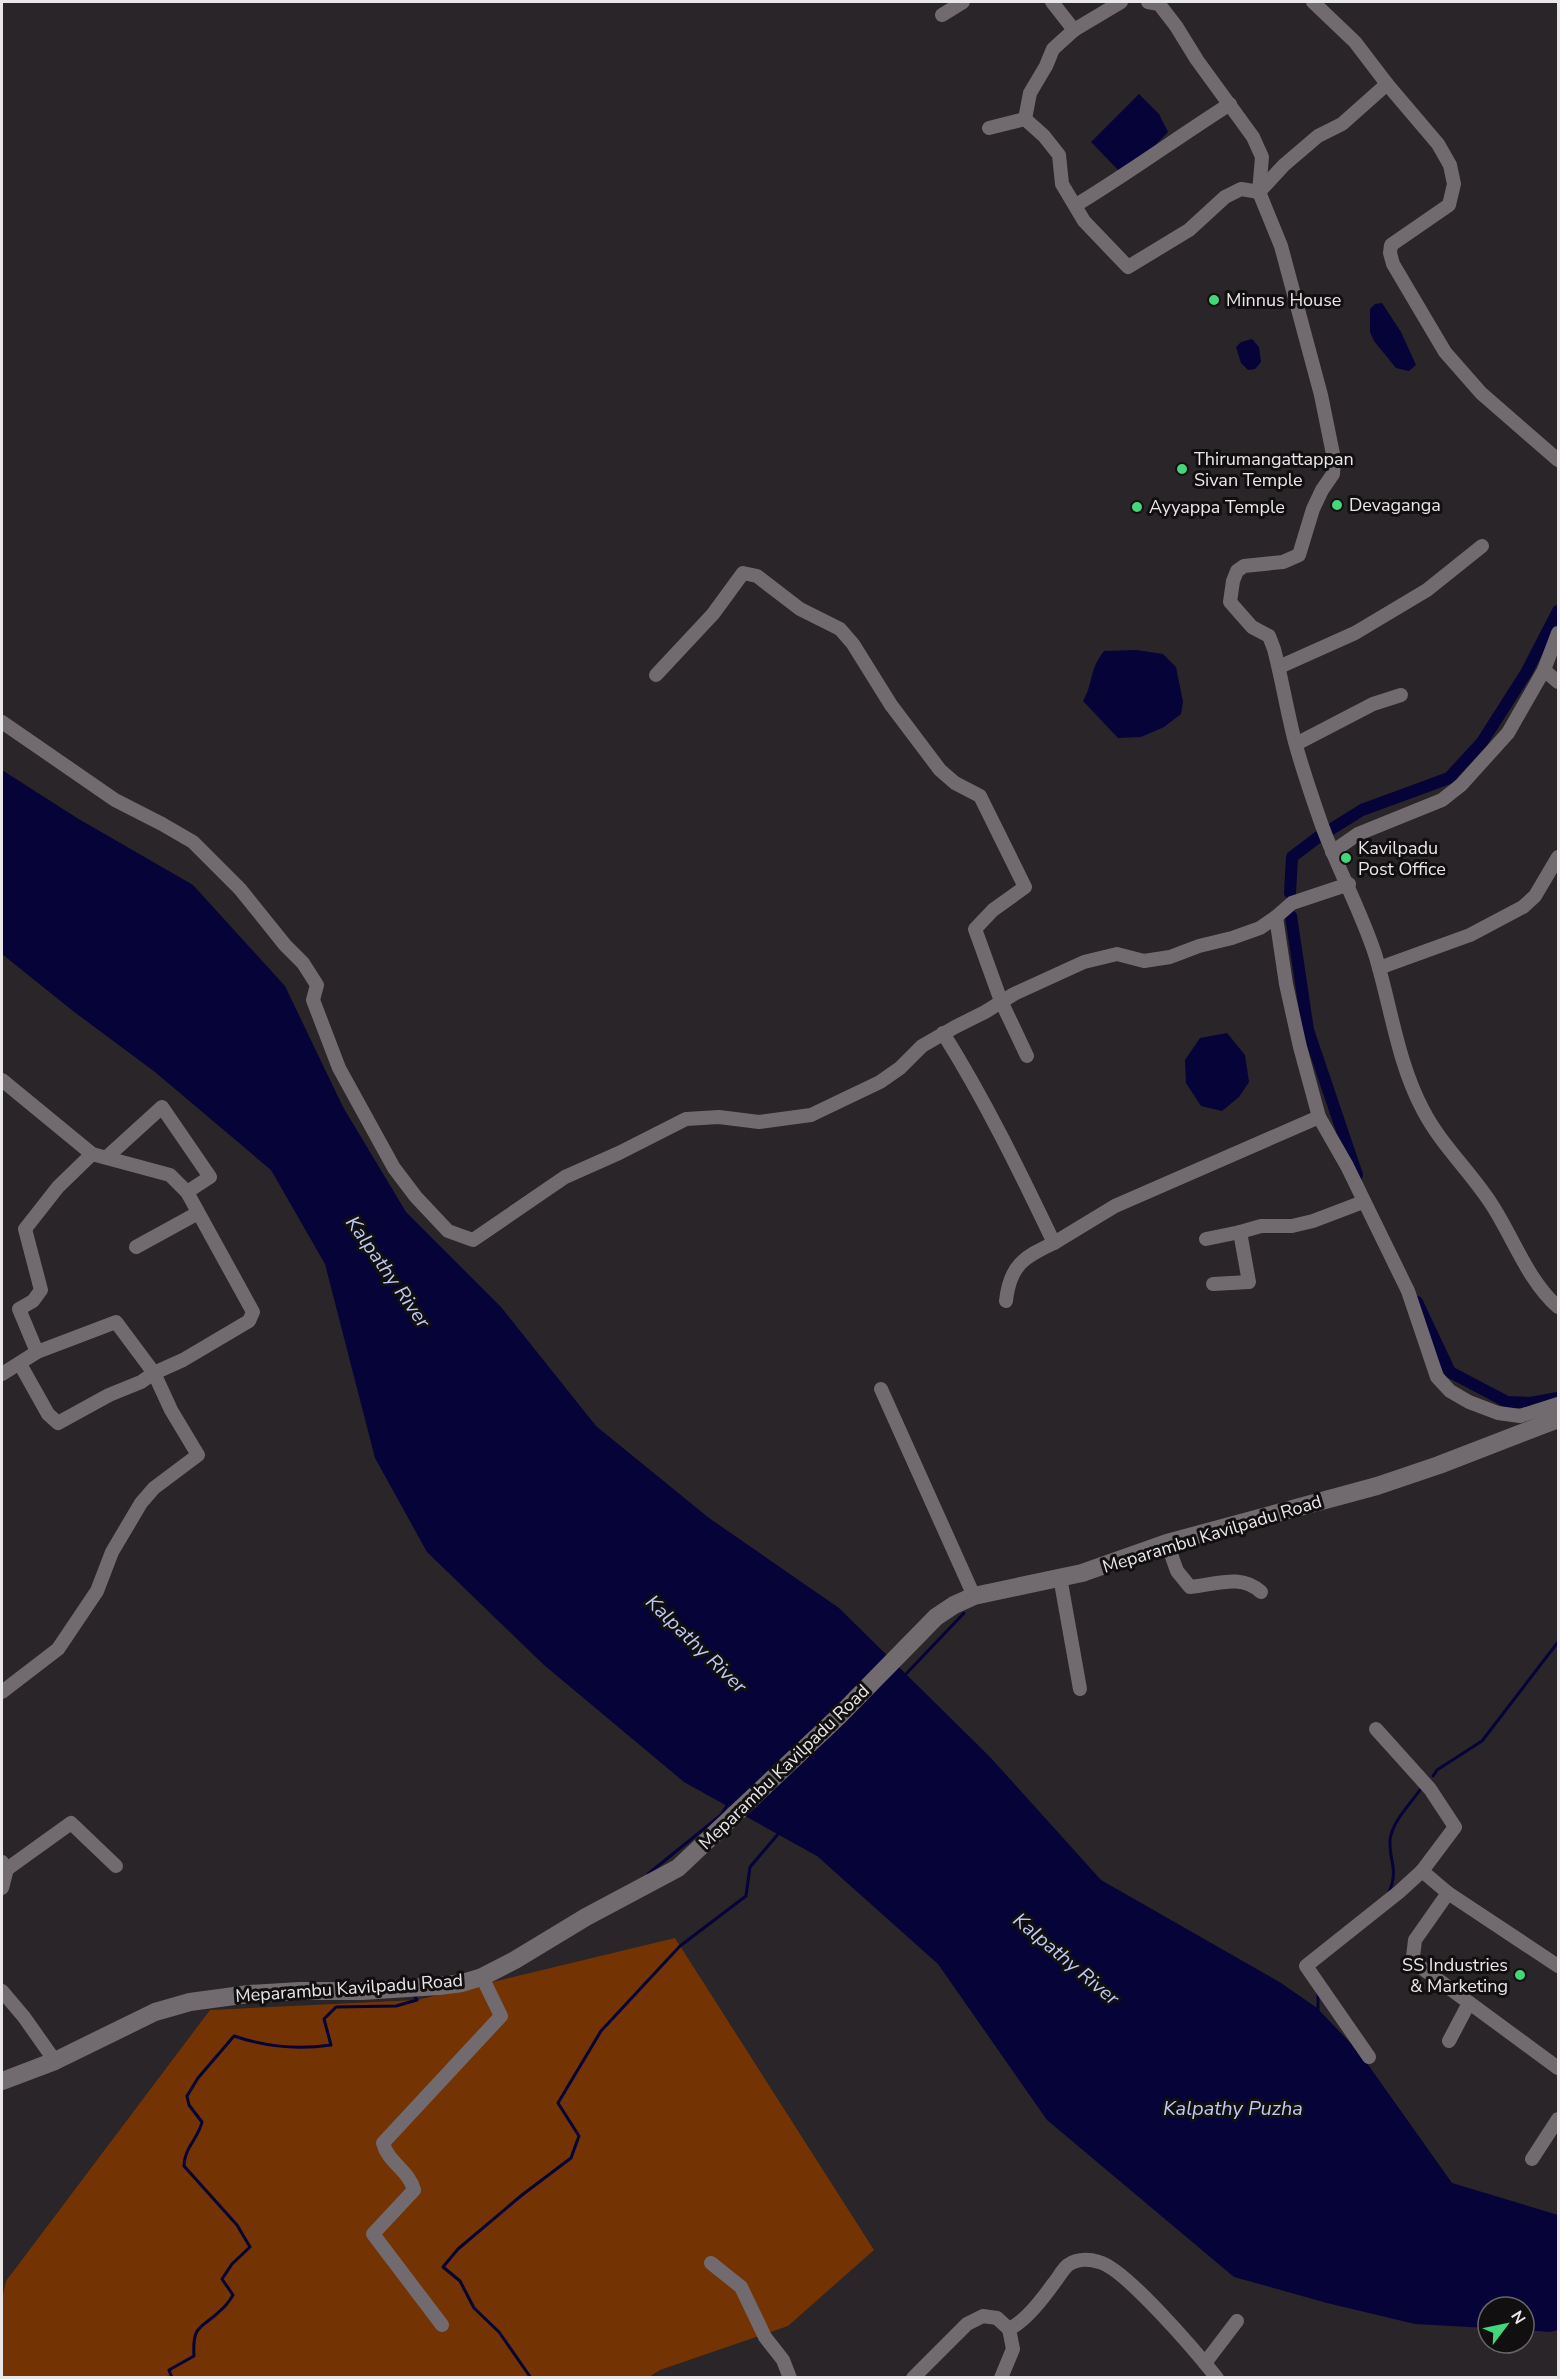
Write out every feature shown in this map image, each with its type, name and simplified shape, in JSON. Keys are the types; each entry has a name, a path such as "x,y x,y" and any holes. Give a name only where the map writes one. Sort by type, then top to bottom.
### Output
{"main road":[{"name":"Meparambu Kavilpadu Road","path":"2,2081 55,2061 155,2012 190,2002 300,1990 362,1991 439,1986 482,1977 586,1917 678,1868 838,1717 936,1617 954,1605 974,1596 1082,1573 1167,1543 1377,1486 1439,1465 1558,1419"}],"street":[{"path":"942,15 963,2"},
{"path":"1052,2 1074,30"},
{"path":"1025,119 1029,93 1046,66 1053,49 1074,30 1121,2"},
{"path":"1148,2 1159,4 1176,26 1197,60 1253,137 1262,157 1259,192 1279,240 1322,395 1334,459 1333,474 1313,509 1299,555 1283,562 1244,566 1237,571 1233,581 1230,602 1252,627 1269,636 1279,668 1296,744 1332,852 1348,884 1387,994 1396,1039 1410,1082 1424,1112 1492,1205 1538,1285 1558,1307"},
{"path":"1313,2 1355,42 1438,144 1450,165 1454,184 1449,205 1391,245 1390,253 1393,264 1445,352 1481,393 1558,459"},
{"path":"1259,192 1284,165 1318,136 1342,124 1387,84"},
{"path":"1076,205 1116,181 1173,139 1230,104"},
{"path":"989,128 1025,119"},
{"path":"1025,119 1044,136 1059,155 1062,184 1084,221 1128,267 1189,230 1225,197 1241,189 1259,192"},
{"path":"1279,668 1355,633 1427,590 1482,546"},
{"path":"656,675 713,614 743,573 757,576 801,609 840,629 853,644 891,705 940,770 955,783 980,796 1025,887 993,910 975,928 1001,1001 1027,1056"},
{"path":"1332,852 1358,834 1442,800 1461,785 1508,733 1544,670 1558,633"},
{"path":"1544,670 1558,682"},
{"path":"1296,744 1373,704 1401,695"},
{"path":"2,722 115,800 193,842 240,889 285,945 303,963 317,985 313,1000 339,1068 394,1168 416,1197 448,1231 473,1240 565,1177 686,1119 719,1117 759,1122 811,1115 880,1082 900,1068 922,1046 1001,1001 1084,962 1117,954 1144,961 1170,957 1260,928 1292,903 1348,884"},
{"path":"1378,968 1470,935 1523,907 1535,896 1558,857"},
{"path":"1276,917 1286,984 1319,1117 1347,1166 1408,1291 1437,1377 1450,1391 1469,1402 1498,1413 1520,1416 1558,1404"},
{"path":"943,1034 1013,1158 1054,1243"},
{"path":"2,1080 92,1154 170,1175 186,1192 253,1312 249,1321 183,1360 58,1424 48,1414 20,1364"},
{"path":"107,1157 162,1107 210,1177 186,1192"},
{"path":"1006,1300 1015,1268 1037,1251 1115,1206 1319,1117"},
{"path":"37,1352 19,1309 33,1301 42,1290 25,1229 58,1187 92,1154"},
{"path":"1206,1239 1261,1226 1292,1226 1313,1221 1363,1202"},
{"path":"136,1247 198,1213"},
{"path":"1213,1284 1249,1282 1240,1232"},
{"path":"2,1374 37,1352 116,1322 154,1373 171,1410 198,1455 154,1488 141,1503 126,1524 112,1552 97,1591 58,1649 2,1692"},
{"path":"881,1389 974,1596"},
{"path":"1167,1543 1177,1571 1190,1587 1234,1580 1252,1584 1261,1592"},
{"path":"1060,1577 1080,1689"},
{"path":"1369,2057 1306,1966 1422,1871 1455,1827 1430,1789 1376,1729"},
{"path":"2,1887 4,1865 71,1823 116,1866"},
{"path":"1422,1871 1449,1893 1558,1966"},
{"path":"1449,1893 1415,1940 1413,1957 1422,1968 1558,2068"},
{"path":"442,2325 373,2235 414,2190 411,2178 386,2153 383,2143 501,2016 482,1977"},
{"path":"2,1991 55,2061"},
{"path":"1449,2041 1469,2003"},
{"path":"1532,2159 1558,2120"},
{"path":"1009,2329 1018,2325 1065,2267 1077,2260 1101,2262 1151,2304 1217,2378"},
{"path":"711,2263 741,2287 765,2337 783,2360 790,2378"},
{"path":"913,2378 966,2324 983,2316 997,2318 1009,2329 1013,2349 1001,2378"},
{"path":"1205,2363 1237,2321"}],"shaded area":[{"path":"675,1938 874,2250 788,2326 660,2370 649,2377 2,2378 2,2299 6,2281 210,2010 417,2000"}],"water":[{"path":"1139,94 1159,114 1168,132 1144,157 1122,174 1091,142"},
{"path":"1382,303 1401,332 1416,365 1409,371 1396,368 1374,341 1370,332 1370,309 1375,304"},
{"path":"1252,339 1259,347 1261,362 1255,369 1248,370 1241,363 1236,347 1241,342"},
{"path":"1136,650 1163,654 1176,667 1183,702 1181,714 1164,727 1141,737 1118,738 1083,701 1093,671 1104,651"},
{"name":"Kalpathy Puzha","path":"2,770 77,818 193,885 285,986 343,1107 406,1212 501,1307 596,1426 709,1518 839,1608 990,1757 1101,1880 1281,1983 1317,2008 1359,2052 1452,2183 1558,2215 1558,2330 1536,2331 1536,2295 1476,2295 1476,2327 1415,2324 1234,2277 1047,2120 938,1964 817,1856 684,1782 544,1665 427,1552 375,1458 325,1264 271,1170 155,1072 2,954"},
{"path":"1227,1033 1245,1055 1249,1082 1239,1097 1222,1111 1201,1106 1186,1083 1185,1060 1200,1038"}],"waterway":[{"path":"1290,893 1292,857 1317,838 1362,810 1449,778 1482,742 1526,673 1558,611"},
{"path":"1291,916 1308,1030 1357,1175"},
{"path":"1417,1302 1450,1372 1507,1402 1530,1403 1558,1398"},
{"path":"905,1675 964,1613"},
{"path":"1433,1776 1437,1770 1482,1741 1558,1642"},
{"path":"1389,1892 1393,1877 1391,1833 1420,1790"},
{"path":"648,1874 721,1815 728,1804"},
{"path":"531,2378 499,2332 474,2308 460,2281 443,2267 458,2249 522,2195 571,2158 579,2136 558,2103 601,2031 680,1946 746,1896 750,1867 779,1833"},
{"path":"172,2378 169,2370 194,2356 197,2332 228,2303 233,2295 222,2279 232,2264 250,2247 237,2225 184,2166 186,2154 202,2122 189,2105 187,2096 198,2078 234,2036 258,2043 282,2046 331,2045 324,2019 336,2007 396,2006 417,2000 413,1993"},
{"path":"1318,1993 1318,2011"}],"place":[{"name":"Minnus House","path":"1214,300"},
{"name":"Thirumangattappan Sivan Temple","path":"1182,469"},
{"name":"Devaganga","path":"1337,505"},
{"name":"Ayyappa Temple","path":"1137,507"},
{"name":"Kavilpadu Post Office","path":"1346,858"},
{"name":"SS Industries & Marketing","path":"1520,1975"}],"water label":[{"name":"Kalpathy River","path":"388,1272"},
{"name":"Kalpathy River","path":"696,1644"},
{"name":"Kalpathy River","path":"1066,1959"}]}
